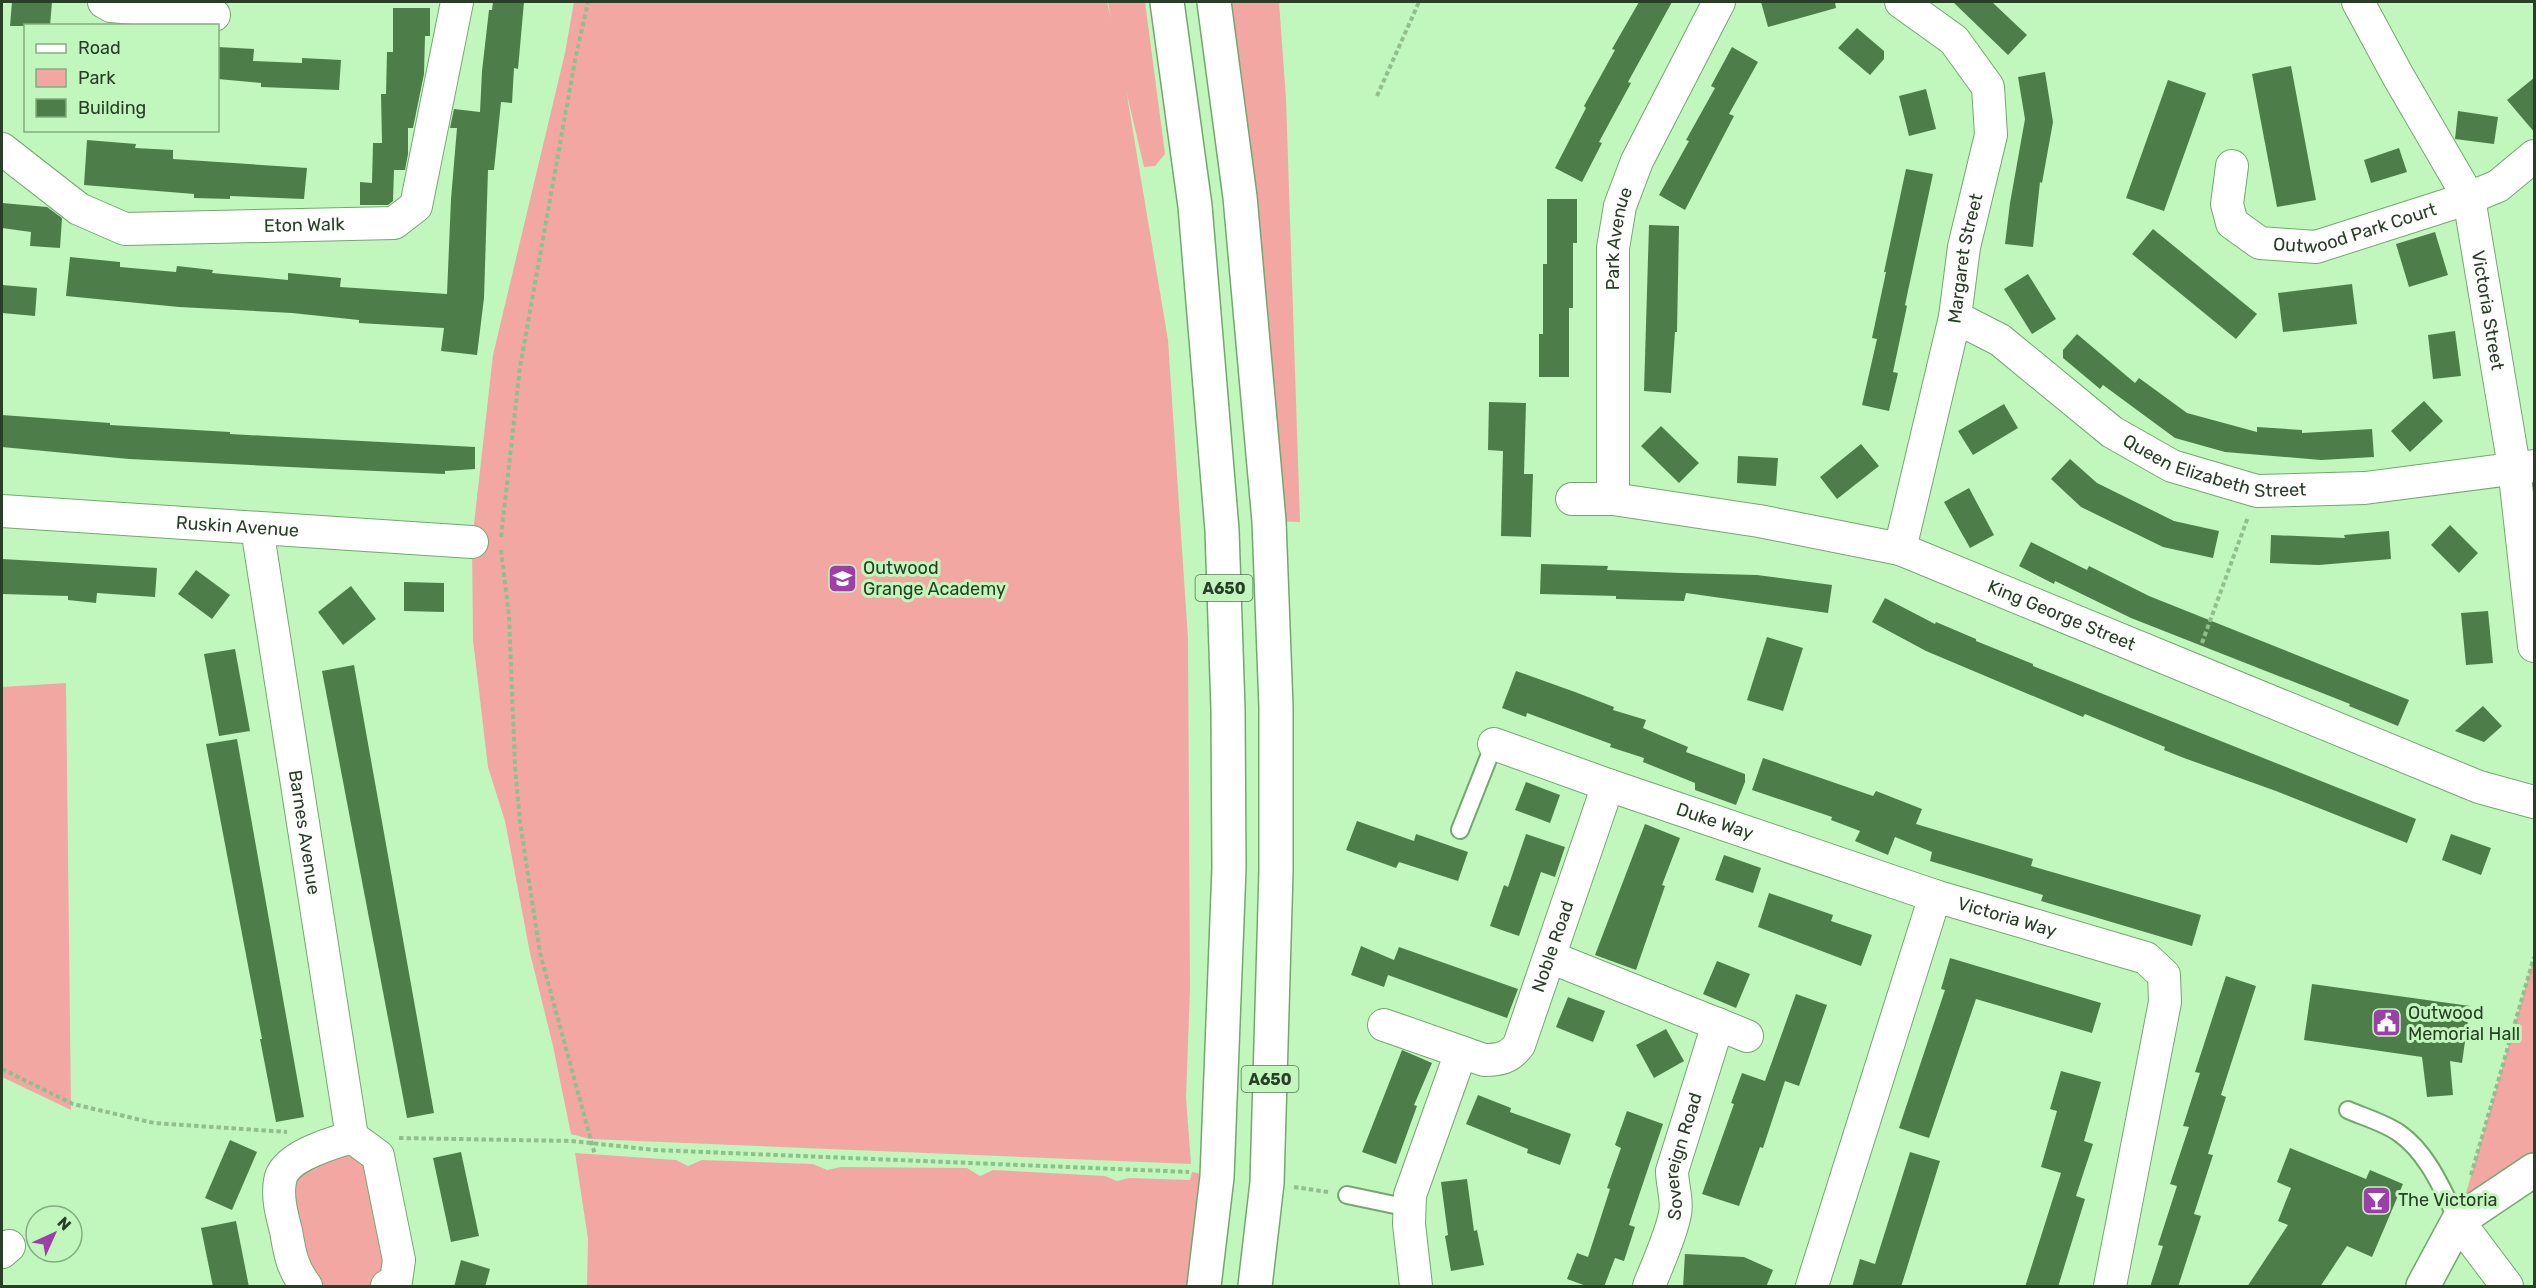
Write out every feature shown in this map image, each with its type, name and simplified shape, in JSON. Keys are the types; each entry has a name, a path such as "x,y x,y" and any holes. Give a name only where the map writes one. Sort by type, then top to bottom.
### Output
{"main road":[{"name":"A650","path":"1167,2 1196,206 1222,530 1228,709 1229,868 1217,1178 1204,1287"},
{"name":"A650","path":"1214,2 1243,231 1269,521 1276,707 1276,872 1267,1183 1255,1287"},
{"path":"2423,1287 2458,1221 2535,1170"}],"street":[{"path":"104,2 111,6 171,6 214,15"},
{"name":"Eton Walk","path":"2,149 79,209 125,229 393,223 416,206 457,2"},
{"name":"Park Avenue","path":"1613,499 1613,248 1620,206 1637,161 1719,2"},
{"name":"Margaret Street","path":"1900,549 1955,317 1964,247 1991,135 1988,87 1954,40 1901,2"},
{"name":"Victoria Street","path":"2358,2 2469,198 2524,466 2535,646"},
{"path":"2469,198 2498,186 2535,156"},
{"name":"Outwood Park Court","path":"2232,166 2228,204 2232,223 2260,243 2316,247 2469,198"},
{"name":"Queen Elizabeth Street","path":"1955,317 2000,340 2112,432 2172,466 2257,491 2365,488 2524,466"},
{"name":"King George Street","path":"1572,499 1613,499 1759,521 1900,549 2479,787 2535,802"},
{"name":"Ruskin Avenue","path":"2,511 472,542"},
{"name":"Barnes Avenue","path":"257,528 352,1137"},
{"name":"Duke Way","path":"1494,744 1935,896"},
{"name":"Noble Road","path":"1384,1025 1484,1060 1498,1060 1511,1055 1519,1045 1608,785"},
{"name":"Victoria Way","path":"1812,1287 1935,896 2146,958 2164,975 2164,1002 2110,1287"},
{"path":"1550,957 1748,1036"},
{"name":"Sovereign Road","path":"1649,1287 1675,1214 1676,1199 1672,1184 1672,1171 1718,1024"},
{"path":"1416,1287 1409,1208 1410,1195 1461,1052"},
{"path":"306,1287 294,1270 279,1202 280,1178 293,1162 317,1147 352,1137 378,1156 399,1260 396,1281 387,1287"},
{"path":"2458,1221 2507,1287"}],"lane":[{"path":"1460,830 1494,744"},
{"path":"2348,1110 2399,1133 2420,1154 2434,1174 2458,1221"},
{"path":"1347,1195 1409,1208"}],"path":[{"path":"588,2 575,60 520,367 500,546 509,616 515,766 520,822 540,953 591,1144 596,1155"},
{"path":"1377,96 1419,2"},
{"path":"2193,670 2257,491"},
{"path":"2458,1221 2535,957"},
{"path":"2,1069 73,1104 154,1123 294,1133"},
{"path":"398,1138 572,1141 667,1150 1192,1172 1217,1178"}],"green space":[{"name":"Outwood Grange Academy","path":"574,2 1107,2 1111,19 1108,2 1145,2 1165,154 1155,166 1144,167 1126,90 1168,340 1188,639 1190,989 1186,1098 1191,1164 590,1139 571,1134 553,1046 530,953 505,821 488,767 473,640 472,542 493,355 565,53"},
{"path":"1214,2 1279,2 1286,99 1300,522 1269,521"},
{"path":"66,683 71,1110 2,1077 2,687"},
{"path":"2534,957 2534,1170 2458,1221"},
{"path":"317,1147 378,1156 387,1286 306,1286 294,1270 293,1162"},
{"path":"575,1153 676,1160 688,1166 702,1160 813,1164 827,1170 841,1167 967,1168 980,1176 993,1170 1105,1176 1117,1181 1129,1178 1190,1180 1192,1172 1217,1177 1204,1286 587,1286 588,1239"}],"building":[{"path":"12,2 52,2 50,24 10,26"},
{"path":"493,2 524,2 518,69 514,68 512,103 501,102 494,170 488,170 484,298 477,355 441,351 444,328 359,323 359,320 292,313 179,307 66,296 70,257 120,262 120,267 176,272 177,266 213,270 212,273 288,280 288,273 341,278 340,287 447,294 457,128 450,128 454,109 480,112 489,10 492,10"},
{"path":"1639,2 1672,2 1628,82 1631,83 1599,142 1602,143 1582,182 1555,168 1586,108 1584,106 1615,50 1612,49"},
{"path":"1761,2 1835,2 1836,8 1768,27"},
{"path":"1953,2 1992,2 2027,35 2008,55"},
{"path":"393,8 430,8 430,36 425,36 424,74 413,128 408,128 408,154 405,170 394,170 393,201 388,205 360,205 360,182 372,183 373,143 382,143 381,94 386,94 387,52 393,52"},
{"path":"1857,28 1884,51 1884,59 1870,75 1838,48"},
{"path":"219,47 254,49 253,61 302,63 302,58 341,60 339,90 261,87 261,83 219,79"},
{"path":"1732,47 1758,62 1729,114 1734,116 1685,210 1659,195 1689,141 1686,140 1715,88 1711,86"},
{"path":"2291,66 2316,200 2277,207 2252,74"},
{"path":"2045,72 2053,122 2042,183 2040,182 2033,247 2005,244 2025,119 2018,77"},
{"path":"2535,77 2535,133 2507,100"},
{"path":"2168,80 2206,93 2164,211 2126,198"},
{"path":"1926,89 1936,129 1909,136 1899,96"},
{"path":"2458,111 2498,117 2494,144 2455,139"},
{"path":"87,140 136,144 135,148 173,150 173,159 307,168 304,199 230,196 230,199 194,198 194,194 84,185"},
{"path":"2399,148 2407,172 2371,183 2364,160"},
{"path":"1906,169 1933,174 1905,305 1907,306 1893,372 1898,373 1889,411 1862,405 1877,339 1872,338 1886,272 1884,272"},
{"path":"1547,199 1577,199 1577,243 1573,243 1573,308 1569,308 1569,377 1539,377 1539,334 1543,334 1543,264 1547,264"},
{"path":"2,203 47,207 62,218 60,248 30,246 31,232 2,228"},
{"path":"1649,225 1679,226 1677,332 1675,332 1671,393 1644,391"},
{"path":"2153,229 2257,314 2236,339 2132,254"},
{"path":"2435,232 2448,275 2409,287 2396,244"},
{"path":"2028,274 2056,319 2032,334 2004,289"},
{"path":"2352,284 2357,324 2283,332 2278,293"},
{"path":"2,285 37,288 35,316 2,313"},
{"path":"2455,331 2461,376 2433,379 2428,335"},
{"path":"2077,334 2135,383 2139,378 2187,413 2257,432 2257,427 2302,430 2302,433 2372,429 2374,457 2321,460 2225,452 2175,438 2103,385 2100,389 2063,358 2063,350"},
{"path":"2424,401 2443,421 2410,452 2391,431"},
{"path":"1489,402 1526,403 1524,474 1533,474 1531,537 1501,536 1503,451 1488,450"},
{"path":"2004,404 2018,428 1973,455 1958,431"},
{"path":"2,415 110,423 110,425 230,432 230,434 475,447 475,469 445,471 445,474 330,469 129,459 2,447"},
{"path":"1661,426 1699,463 1679,483 1641,446"},
{"path":"1861,444 1879,466 1837,499 1820,477"},
{"path":"1738,456 1778,458 1776,486 1737,483"},
{"path":"2070,459 2097,483 2174,521 2219,531 2213,558 2163,547 2081,507 2051,479"},
{"path":"1969,488 1994,535 1970,548 1944,502"},
{"path":"2450,525 2478,553 2459,573 2431,545"},
{"path":"2389,531 2391,559 2319,565 2270,563 2271,535 2345,538 2344,535"},
{"path":"2031,542 2087,570 2089,566 2149,596 2409,700 2398,726 2349,706 2350,704 2131,618 2055,581 2054,584 2019,566"},
{"path":"2,559 157,568 155,597 97,593 96,603 68,600 68,596 2,594"},
{"path":"1541,564 1608,566 1607,570 1757,575 1832,585 1828,613 1686,593 1684,601 1540,594"},
{"path":"196,570 230,595 212,619 178,594"},
{"path":"404,582 444,583 444,612 404,611"},
{"path":"351,586 376,619 343,645 318,612"},
{"path":"1885,598 1935,624 1936,622 1976,639 1976,641 2033,664 2033,666 2416,819 2407,843 2276,791 2184,758 2164,750 2165,747 2085,714 2083,717 1926,651 1872,622"},
{"path":"2488,611 2493,663 2466,665 2461,613"},
{"path":"1767,637 1803,648 1783,711 1747,700"},
{"path":"235,649 250,731 219,736 204,654"},
{"path":"354,665 434,1113 407,1118 322,671"},
{"path":"1516,671 1614,707 1613,710 1646,720 1643,728 1688,747 1686,752 1745,774 1745,782 1736,805 1695,790 1695,783 1643,762 1644,758 1610,747 1611,744 1527,713 1526,717 1502,708"},
{"path":"2483,706 2502,726 2484,742 2455,731"},
{"path":"237,739 304,1117 276,1122 206,744"},
{"path":"1763,758 1873,796 1876,791 1922,809 1916,824 2033,859 2031,866 2201,915 2192,946 2041,901 2043,895 1930,861 1932,852 1895,837 1888,855 1855,841 1860,831 1831,820 1832,817 1752,790"},
{"path":"1526,782 1560,795 1550,823 1515,810"},
{"path":"1357,821 1414,841 1416,834 1468,852 1458,881 1399,862 1396,868 1346,850"},
{"path":"1645,824 1680,838 1662,885 1665,886 1636,970 1595,955"},
{"path":"1526,834 1565,847 1555,877 1541,872 1519,936 1490,926 1504,885 1508,887"},
{"path":"2451,834 2491,848 2481,875 2442,860"},
{"path":"1724,855 1761,868 1753,893 1715,880"},
{"path":"1769,893 1833,915 1831,921 1872,935 1861,966 1758,927"},
{"path":"1361,946 1394,960 1399,947 1518,989 1507,1018 1388,975 1384,987 1351,975"},
{"path":"1950,958 2101,1003 2092,1033 1976,999 1929,1138 1899,1128 1945,990 1941,989"},
{"path":"1717,961 1750,974 1736,1008 1703,994"},
{"path":"2226,976 2256,986 2221,1095 2226,1097 2208,1154 2213,1155 2194,1214 2201,1216 2178,1287 2150,1287 2163,1246 2158,1245 2177,1186 2170,1184 2189,1127 2183,1126 2200,1073 2195,1072"},
{"name":"Outwood Memorial Hall","path":"2312,984 2470,1006 2462,1063 2450,1061 2453,1095 2427,1097 2422,1057 2304,1040"},
{"path":"1796,994 1827,1005 1799,1086 1785,1081 1763,1148 1760,1147 1739,1206 1702,1194 1734,1104 1731,1103 1742,1073 1765,1081"},
{"path":"1568,997 1605,1011 1593,1042 1556,1027"},
{"path":"1666,1029 1684,1061 1654,1078 1636,1045"},
{"path":"1402,1050 1432,1063 1414,1105 1417,1106 1396,1164 1362,1152"},
{"path":"2061,1071 2101,1082 2084,1141 2093,1144 2076,1196 2085,1199 2058,1287 2025,1287 2061,1173 2041,1167 2057,1111 2050,1109"},
{"path":"1478,1095 1511,1108 1510,1112 1571,1134 1560,1165 1527,1153 1528,1149 1466,1124"},
{"path":"1627,1111 1663,1124 1629,1225 1635,1227 1624,1261 1615,1258 1604,1287 1589,1287 1567,1279 1577,1253 1588,1257 1610,1189 1607,1188 1621,1148 1615,1145"},
{"path":"230,1140 257,1152 232,1210 205,1198"},
{"path":"2290,1148 2366,1179 2370,1170 2403,1184 2372,1257 2347,1246 2320,1287 2247,1287 2288,1225 2278,1221 2291,1188 2277,1182"},
{"path":"461,1152 479,1236 451,1242 433,1158"},
{"path":"1910,1152 1940,1161 1901,1287 1852,1287 1860,1259 1875,1264"},
{"path":"1467,1179 1474,1231 1477,1230 1484,1265 1451,1271 1445,1236 1448,1235 1441,1182"},
{"path":"236,1221 249,1287 213,1287 201,1228"},
{"path":"1685,1254 1744,1257 1773,1270 1766,1287 1683,1287"},
{"path":"461,1260 490,1269 485,1287 454,1287"}],"place":[{"name":"Outwood Grange Academy","path":"842,578"},
{"name":"Outwood Memorial Hall","path":"2387,1023"},
{"name":"The Victoria","path":"2377,1200"}]}
